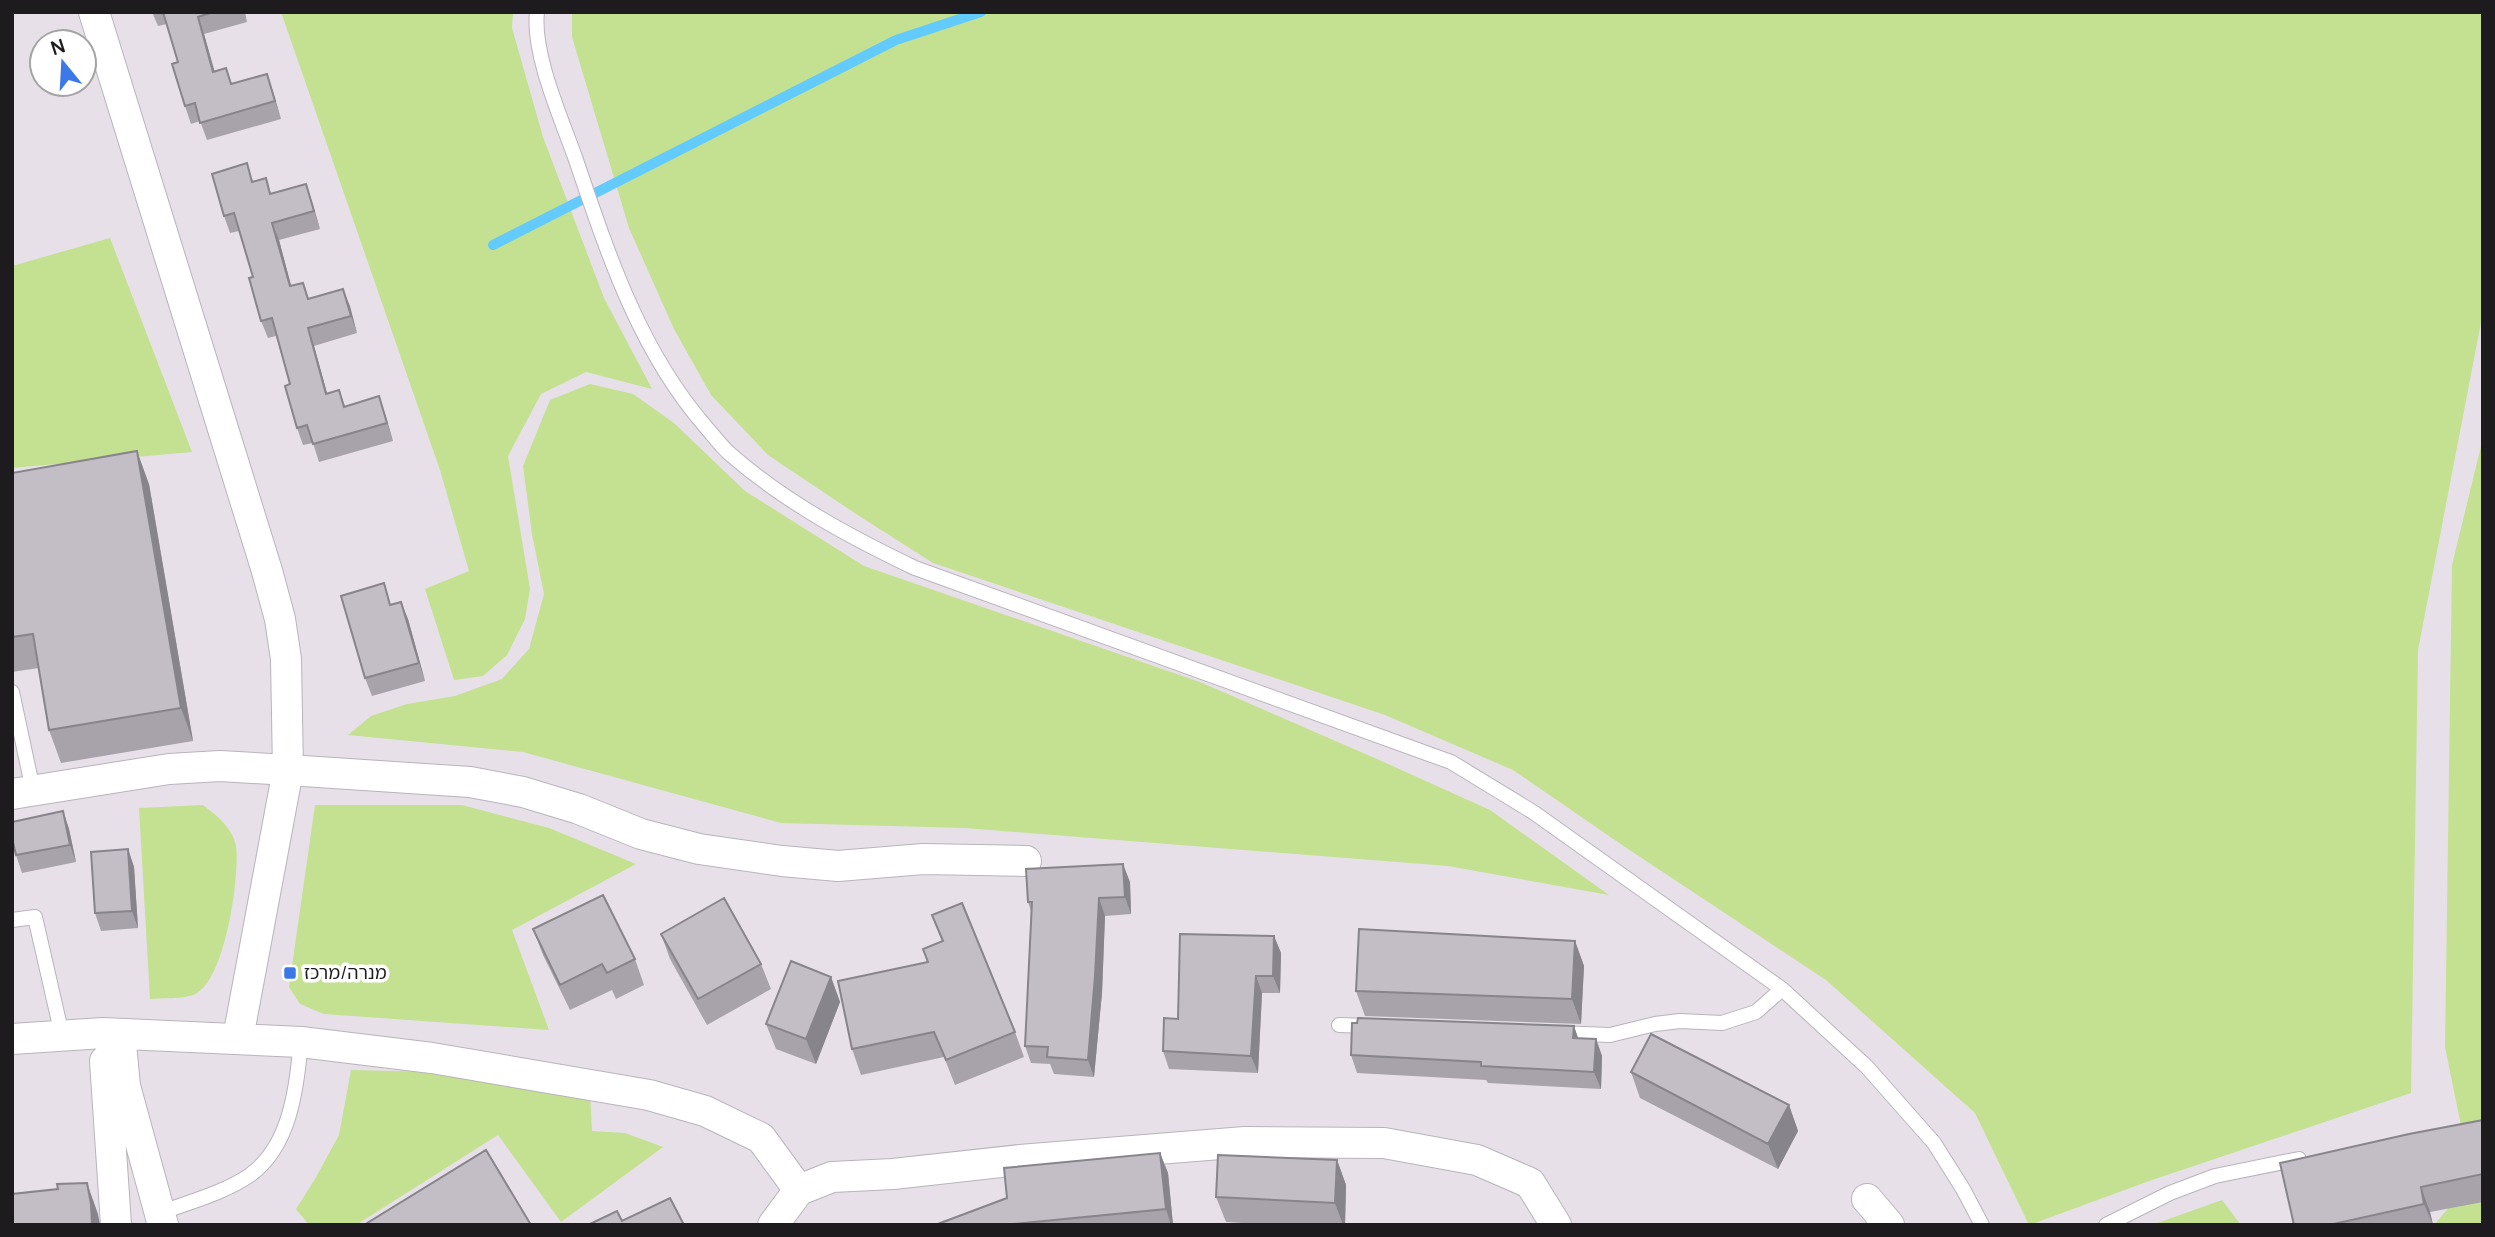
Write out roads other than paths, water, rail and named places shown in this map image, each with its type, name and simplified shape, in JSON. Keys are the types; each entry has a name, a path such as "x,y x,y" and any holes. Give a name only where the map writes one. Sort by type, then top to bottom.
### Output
{"street":[{"path":"94,12 280,619 286,659 288,770 238,1038"},
{"path":"23,792 169,769 220,766 470,782 523,792 579,809 641,834 687,846 782,862 838,866 923,859 1026,861"},
{"path":"111,1033 161,1219"},
{"path":"111,1033 116,1225"},
{"path":"12,1039 111,1033 301,1042 446,1060 649,1096 705,1111 761,1138 799,1190"},
{"path":"773,1225 799,1190 832,1177 893,1174 1020,1160 1245,1142 1384,1143 1477,1160 1530,1183 1556,1225"},
{"path":"1867,1199 1889,1225"}],"lane":[{"path":"537,12 535,27 548,81 612,263 646,341 685,403 728,453 775,490 852,538 915,568 1451,762 1533,812 1782,989 1867,1067 1934,1143 1963,1188 1982,1225"},
{"path":"12,692 23,792"},
{"path":"12,920 35,917 62,1035"},
{"path":"1542,1032 1610,1035 1680,1021 1722,1023 1756,1012 1782,989"},
{"path":"1339,1025 1379,1026"},
{"path":"161,1219 251,1174 272,1152 286,1124 295,1096 301,1042"},
{"path":"2106,1225 2170,1193 2215,1176 2308,1158"}],"waterway":[{"path":"493,245 896,40 981,12"}],"place":[{"name":"מנרה/מרכז","path":"290,973"}]}
